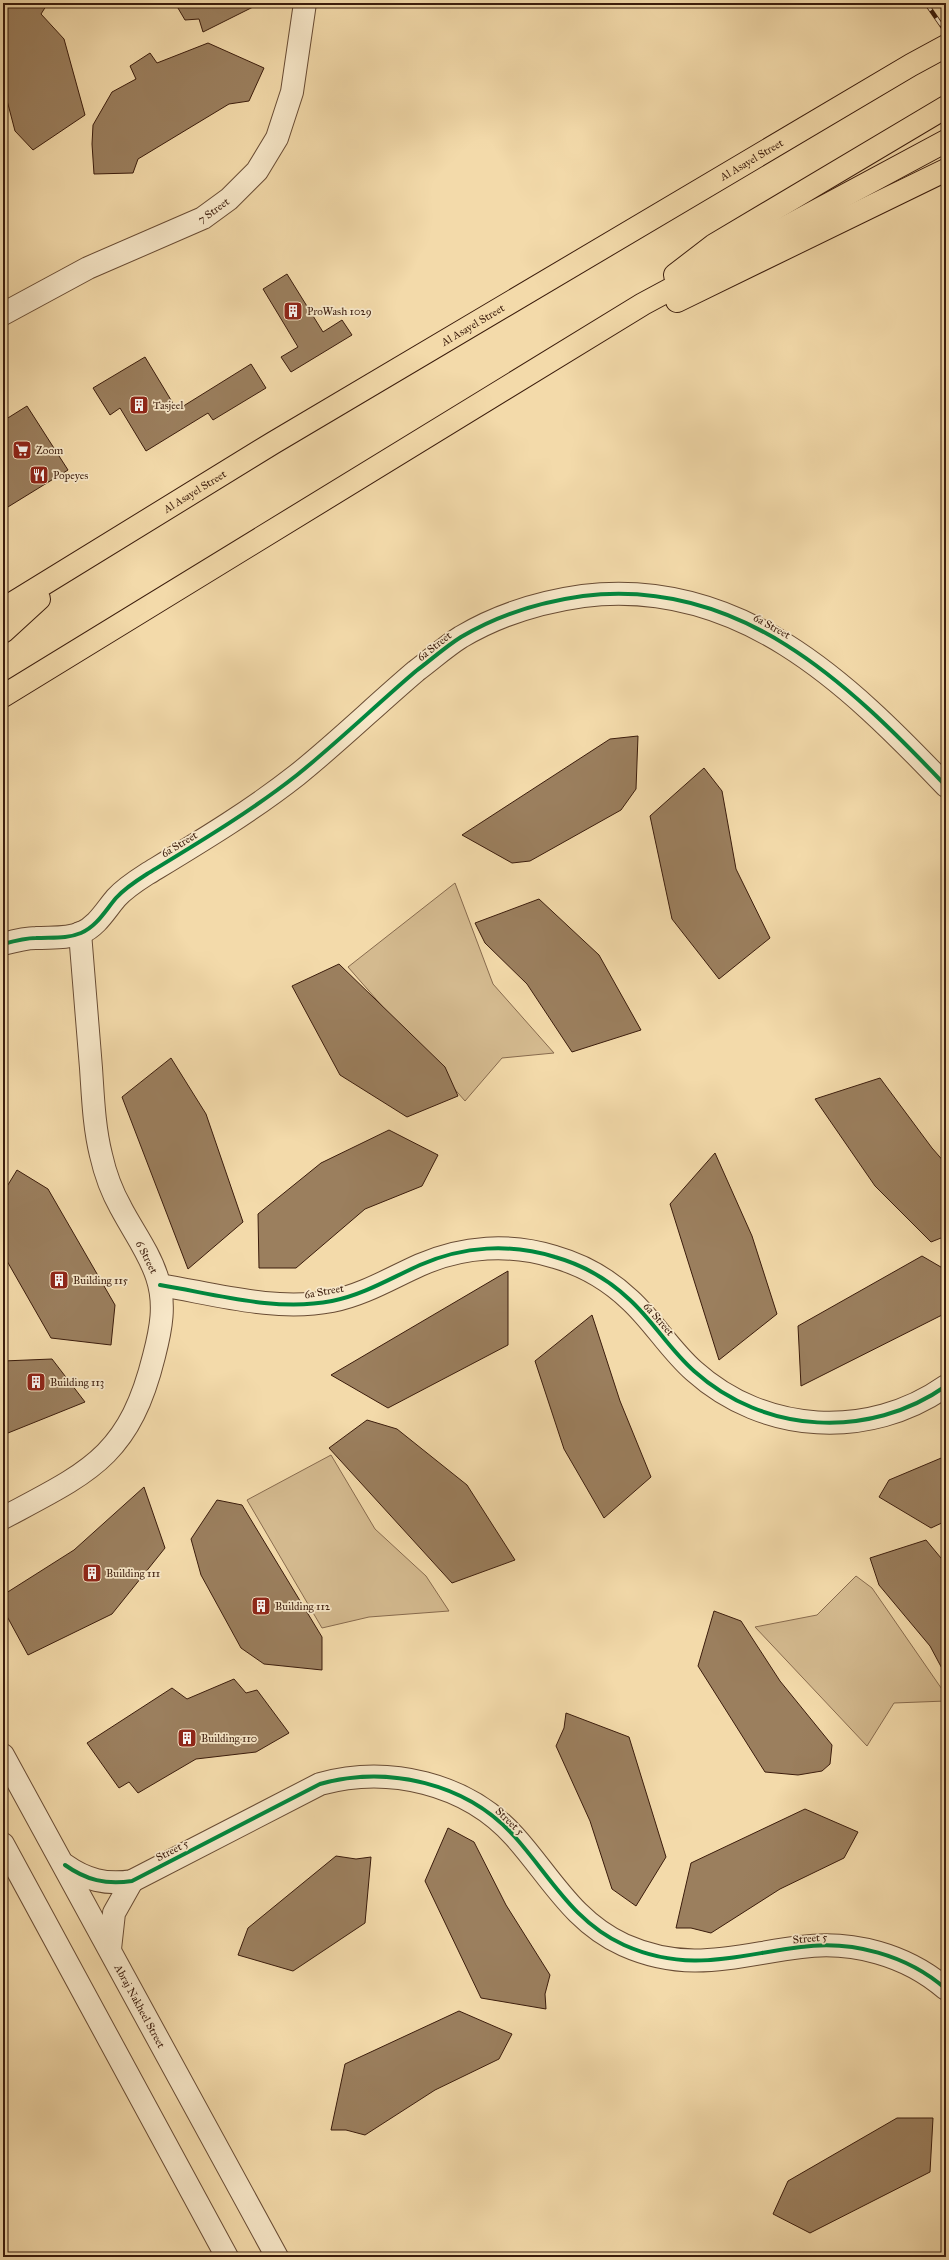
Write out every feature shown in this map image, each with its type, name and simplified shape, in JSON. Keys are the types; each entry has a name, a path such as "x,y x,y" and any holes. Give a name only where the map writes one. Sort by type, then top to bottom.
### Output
{"main road":[{"path":"911,65 946,35"},
{"name":"Al Asayel Street","path":"3,609 273,443 911,65 946,46"},
{"path":"643,304 673,277 714,246 946,107"},
{"path":"3,696 643,304 946,141"},
{"path":"594,333 691,295 946,170"},
{"path":"3,632 74,565"}],"street":[{"name":"7 Street","path":"3,314 88,268 203,218 229,199 257,171 277,138 292,92 305,3"},
{"name":"6a Street","path":"3,944 21,939 67,937 80,933 93,926 130,885 241,816 298,774 404,682 460,638 498,618 526,608 560,599 596,594 632,594 669,598 697,604 738,618 770,634 801,653 829,675 891,730 946,786"},
{"name":"6 Street","path":"3,1518 62,1486 89,1469 108,1452 125,1431 144,1394 162,1326 160,1285 153,1265 120,1207 100,1154 93,1104 80,933"},
{"name":"6a Street","path":"160,1285 264,1302 298,1305 351,1296 423,1264 456,1253 487,1248 511,1248 535,1252 577,1265 614,1287 631,1301 695,1372 726,1395 761,1411 803,1422 822,1424 859,1421 905,1409 946,1386"},
{"name":"Abraj Nakheel Street","path":"3,1755 277,2257"},
{"name":"Street 5","path":"64,1865 74,1872 96,1881 114,1883 132,1881 320,1784 354,1777 395,1777 455,1793 490,1814 516,1838 565,1901 582,1918 623,1945 646,1954 675,1960 704,1962 734,1959 801,1947 830,1945 855,1947 901,1961 923,1972 946,1989"},
{"path":"3,1844 227,2257"},
{"path":"110,1949 114,1913 132,1881"}],"shaded area":[{"path":"455,883 493,984 554,1053 502,1058 465,1101 348,967"},
{"path":"331,1455 375,1529 426,1576 449,1611 369,1617 322,1628 247,1500"},
{"path":"856,1576 872,1588 946,1695 946,1701 894,1703 867,1746 755,1627 817,1615"}],"building":[{"path":"3,3 48,3 41,14 64,39 85,115 33,150 15,131 3,85"},
{"path":"175,3 261,3 203,32 199,19 185,20"},
{"path":"208,43 264,68 249,101 229,104 138,159 133,173 94,174 92,144 93,125 112,92 136,79 130,66 150,53 157,63"},
{"name":"ProWash 1029","path":"287,274 323,332 342,320 352,335 291,372 281,357 298,347 263,289"},
{"name":"Tasjeel","path":"145,357 177,410 251,364 266,388 213,420 208,413 146,451 120,408 110,415 93,388"},
{"path":"27,406 68,470 3,510 3,421"},
{"path":"638,736 636,789 621,810 530,861 512,863 462,835 610,739"},
{"path":"704,768 722,791 736,869 770,938 719,979 672,919 650,816"},
{"path":"539,899 599,955 641,1030 572,1052 527,984 485,943 475,923"},
{"path":"339,964 445,1067 458,1096 407,1117 340,1075 292,986"},
{"path":"171,1058 206,1114 243,1222 188,1269 122,1097"},
{"path":"880,1078 932,1148 946,1164 946,1236 931,1242 875,1186 815,1099"},
{"path":"389,1130 438,1155 422,1186 365,1209 296,1268 259,1268 258,1214 321,1163"},
{"path":"715,1153 752,1236 777,1314 719,1360 670,1204"},
{"name":"Building 115","path":"17,1170 48,1189 115,1305 111,1345 51,1338 3,1254 3,1193"},
{"path":"922,1256 946,1270 946,1313 801,1386 798,1326"},
{"path":"508,1271 508,1345 388,1408 331,1375"},
{"path":"592,1315 620,1401 651,1477 604,1518 564,1449 535,1361"},
{"name":"Building 113","path":"52,1359 85,1402 3,1435 3,1361"},
{"path":"367,1420 397,1429 467,1485 515,1560 452,1583 329,1448"},
{"path":"946,1456 946,1521 931,1528 879,1497 889,1480"},
{"name":"Building 111","path":"144,1487 165,1548 112,1614 28,1655 3,1609 3,1595 74,1550"},
{"name":"Building 112","path":"217,1500 242,1505 322,1637 322,1670 264,1664 241,1648 201,1575 191,1539"},
{"path":"926,1540 946,1564 946,1676 930,1646 879,1585 870,1558"},
{"path":"714,1611 741,1621 780,1681 832,1745 830,1764 822,1771 798,1775 765,1772 698,1666"},
{"name":"Building 110","path":"234,1679 246,1693 257,1690 289,1733 256,1752 196,1759 138,1793 129,1782 119,1788 87,1743 172,1688 187,1699"},
{"path":"566,1713 629,1737 666,1857 636,1906 612,1889 590,1821 556,1746 564,1728"},
{"path":"805,1809 858,1832 844,1858 780,1889 711,1933 691,1928 676,1928 691,1863"},
{"path":"448,1828 474,1842 506,1905 550,1975 545,1994 546,2009 481,1998 425,1881"},
{"path":"336,1856 356,1859 371,1857 365,1923 293,1971 238,1955 248,1928"},
{"path":"459,2011 512,2034 499,2059 435,2090 365,2135 346,2130 331,2130 345,2064"},
{"path":"897,2118 933,2118 930,2172 810,2233 773,2214 788,2181"}],"railway":[{"path":"926,3 946,32"},
{"path":"940,3 946,12"}],"cycle path":[{"path":"3,944 28,939 70,936 87,930 127,888 147,874 224,827 279,789 327,750 416,671 455,641 475,629 520,610 583,596 639,594 692,603 740,620 786,645 829,675 869,710 946,786"},
{"path":"160,1285 224,1297 267,1303 310,1304 332,1301 355,1295 420,1265 453,1254 470,1250 504,1248 521,1250 555,1257 576,1264 613,1286 638,1308 677,1354 694,1371 722,1392 752,1408 784,1418 817,1422 851,1422 884,1415 916,1403 946,1386"},
{"path":"65,1865 89,1878 105,1882 132,1881 320,1784 346,1779 372,1777 399,1778 425,1783 450,1791 474,1803 496,1818 528,1852 576,1911 590,1924 624,1945 648,1954 670,1959 691,1960 734,1958 820,1945 859,1948 896,1959 914,1967 931,1977 946,1989"}],"place":[{"name":"ProWash 1029","path":"293,311"},
{"name":"Tasjeel","path":"139,405"},
{"name":"Zoom","path":"22,450"},
{"name":"Popeyes","path":"39,475"},
{"name":"Building 115","path":"59,1280"},
{"name":"Building 113","path":"36,1382"},
{"name":"Building 111","path":"92,1573"},
{"name":"Building 112","path":"261,1606"},
{"name":"Building 110","path":"187,1738"}]}
